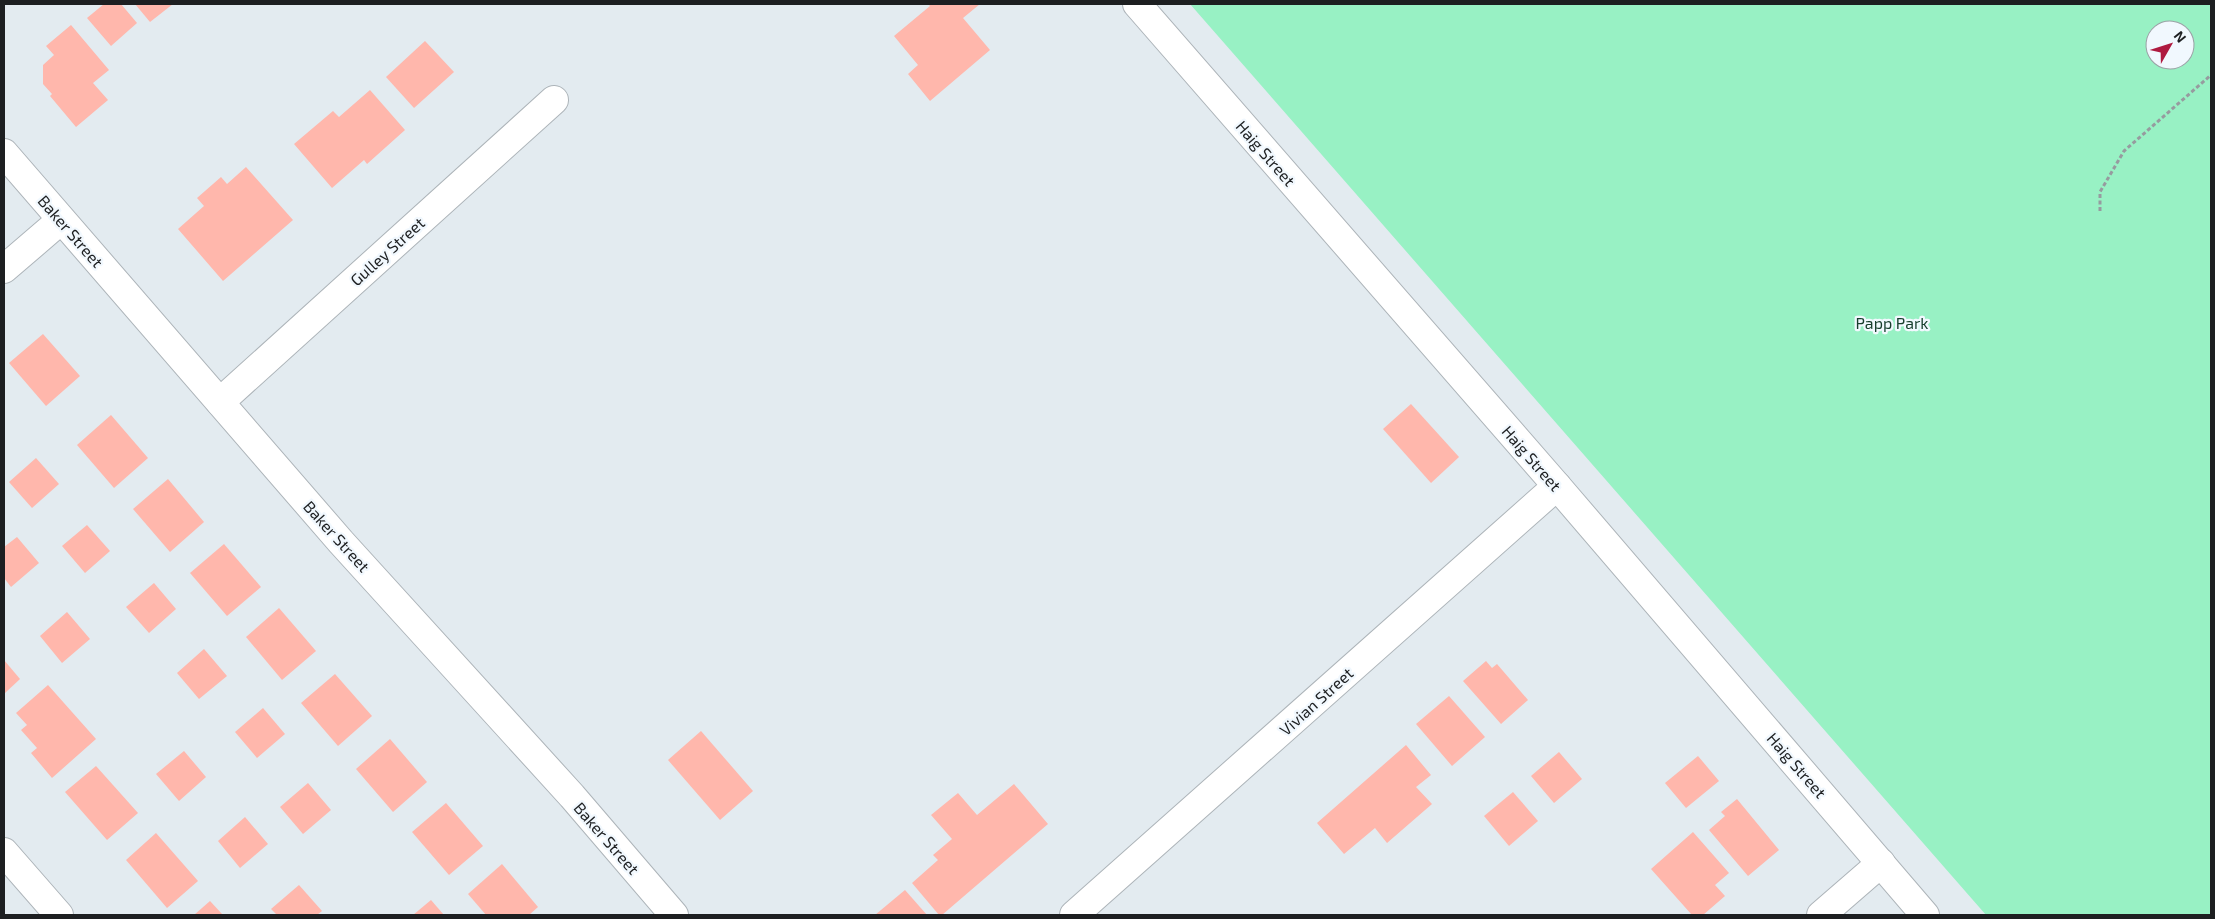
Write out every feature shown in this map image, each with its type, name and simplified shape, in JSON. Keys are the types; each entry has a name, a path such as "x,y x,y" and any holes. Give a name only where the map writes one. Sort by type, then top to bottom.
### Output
{"street":[{"name":"Haig Street","path":"1136,4 1557,486 1925,915"},
{"name":"Gulley Street","path":"220,402 554,100"},
{"name":"Baker Street","path":"4,153 341,542 572,796 674,915"},
{"path":"4,269 61,220"},
{"name":"Vivian Street","path":"1074,915 1557,486"},
{"path":"4,852 59,915"},
{"path":"1821,915 1881,863"}],"path":[{"path":"2100,211 2100,192 2124,151 2211,75"}],"green space":[{"name":"Papp Park","path":"1190,4 2211,4 2211,915 1986,915"}],"building":[{"path":"104,4 121,4 137,23 111,46 87,18"},
{"path":"135,4 173,4 150,22"},
{"path":"928,4 980,4 963,18 990,50 930,101 908,74 918,65 894,36 930,6"},
{"path":"71,25 109,70 93,83 108,100 76,127 50,96 52,94 43,84 43,65 54,55 46,46"},
{"path":"425,41 454,72 414,108 386,77"},
{"path":"370,90 405,130 367,164 364,160 332,188 294,144 333,111 339,117"},
{"path":"246,167 293,220 223,281 178,229 204,206 197,198 221,177 227,184"},
{"path":"43,334 80,376 46,406 9,363"},
{"path":"1411,404 1459,457 1431,483 1383,429"},
{"path":"111,415 148,458 114,488 77,445"},
{"path":"36,458 59,484 32,508 9,482"},
{"path":"168,479 204,522 170,552 133,509"},
{"path":"87,525 110,551 85,573 62,546"},
{"path":"17,537 39,563 11,587 4,578 4,547"},
{"path":"224,544 261,587 227,616 190,573"},
{"path":"154,583 176,609 149,633 126,607"},
{"path":"279,608 316,651 282,680 246,637"},
{"path":"67,612 90,639 62,663 40,636"},
{"path":"204,649 227,676 199,699 177,673"},
{"path":"4,660 20,679 4,694"},
{"path":"1486,661 1492,668 1497,664 1528,700 1501,724 1463,681"},
{"path":"335,674 372,716 338,746 301,703"},
{"path":"48,685 96,739 52,778 31,753 37,748 21,730 27,725 16,713"},
{"path":"1449,696 1485,737 1452,766 1416,724"},
{"path":"263,708 285,734 257,758 235,732"},
{"path":"701,731 753,791 720,820 668,760"},
{"path":"390,739 427,782 393,812 356,769"},
{"path":"1406,745 1431,775 1416,787 1432,804 1387,843 1375,828 1344,854 1317,823"},
{"path":"184,751 206,777 179,801 156,774"},
{"path":"1559,752 1582,779 1554,803 1531,776"},
{"path":"1698,756 1719,781 1686,808 1665,783"},
{"path":"96,766 138,813 107,840 65,792"},
{"path":"308,783 331,810 303,834 280,807"},
{"path":"1014,784 1048,824 942,915 939,915 912,883 938,860 933,855 952,839 931,815 958,793 977,815"},
{"path":"1513,792 1538,821 1509,846 1484,816"},
{"path":"1737,799 1779,850 1748,876 1709,830 1725,816 1721,812"},
{"path":"446,803 483,846 449,875 412,832"},
{"path":"245,817 268,844 240,868 218,841"},
{"path":"1693,832 1729,873 1715,885 1725,896 1703,915 1692,915 1651,869"},
{"path":"156,833 198,881 167,908 126,860"},
{"path":"502,864 538,907 529,915 486,915 468,894"},
{"path":"299,885 322,911 317,915 277,915 271,909"},
{"path":"905,890 927,915 875,915"},
{"path":"431,900 444,915 413,915"},
{"path":"210,901 223,915 194,915"}]}
